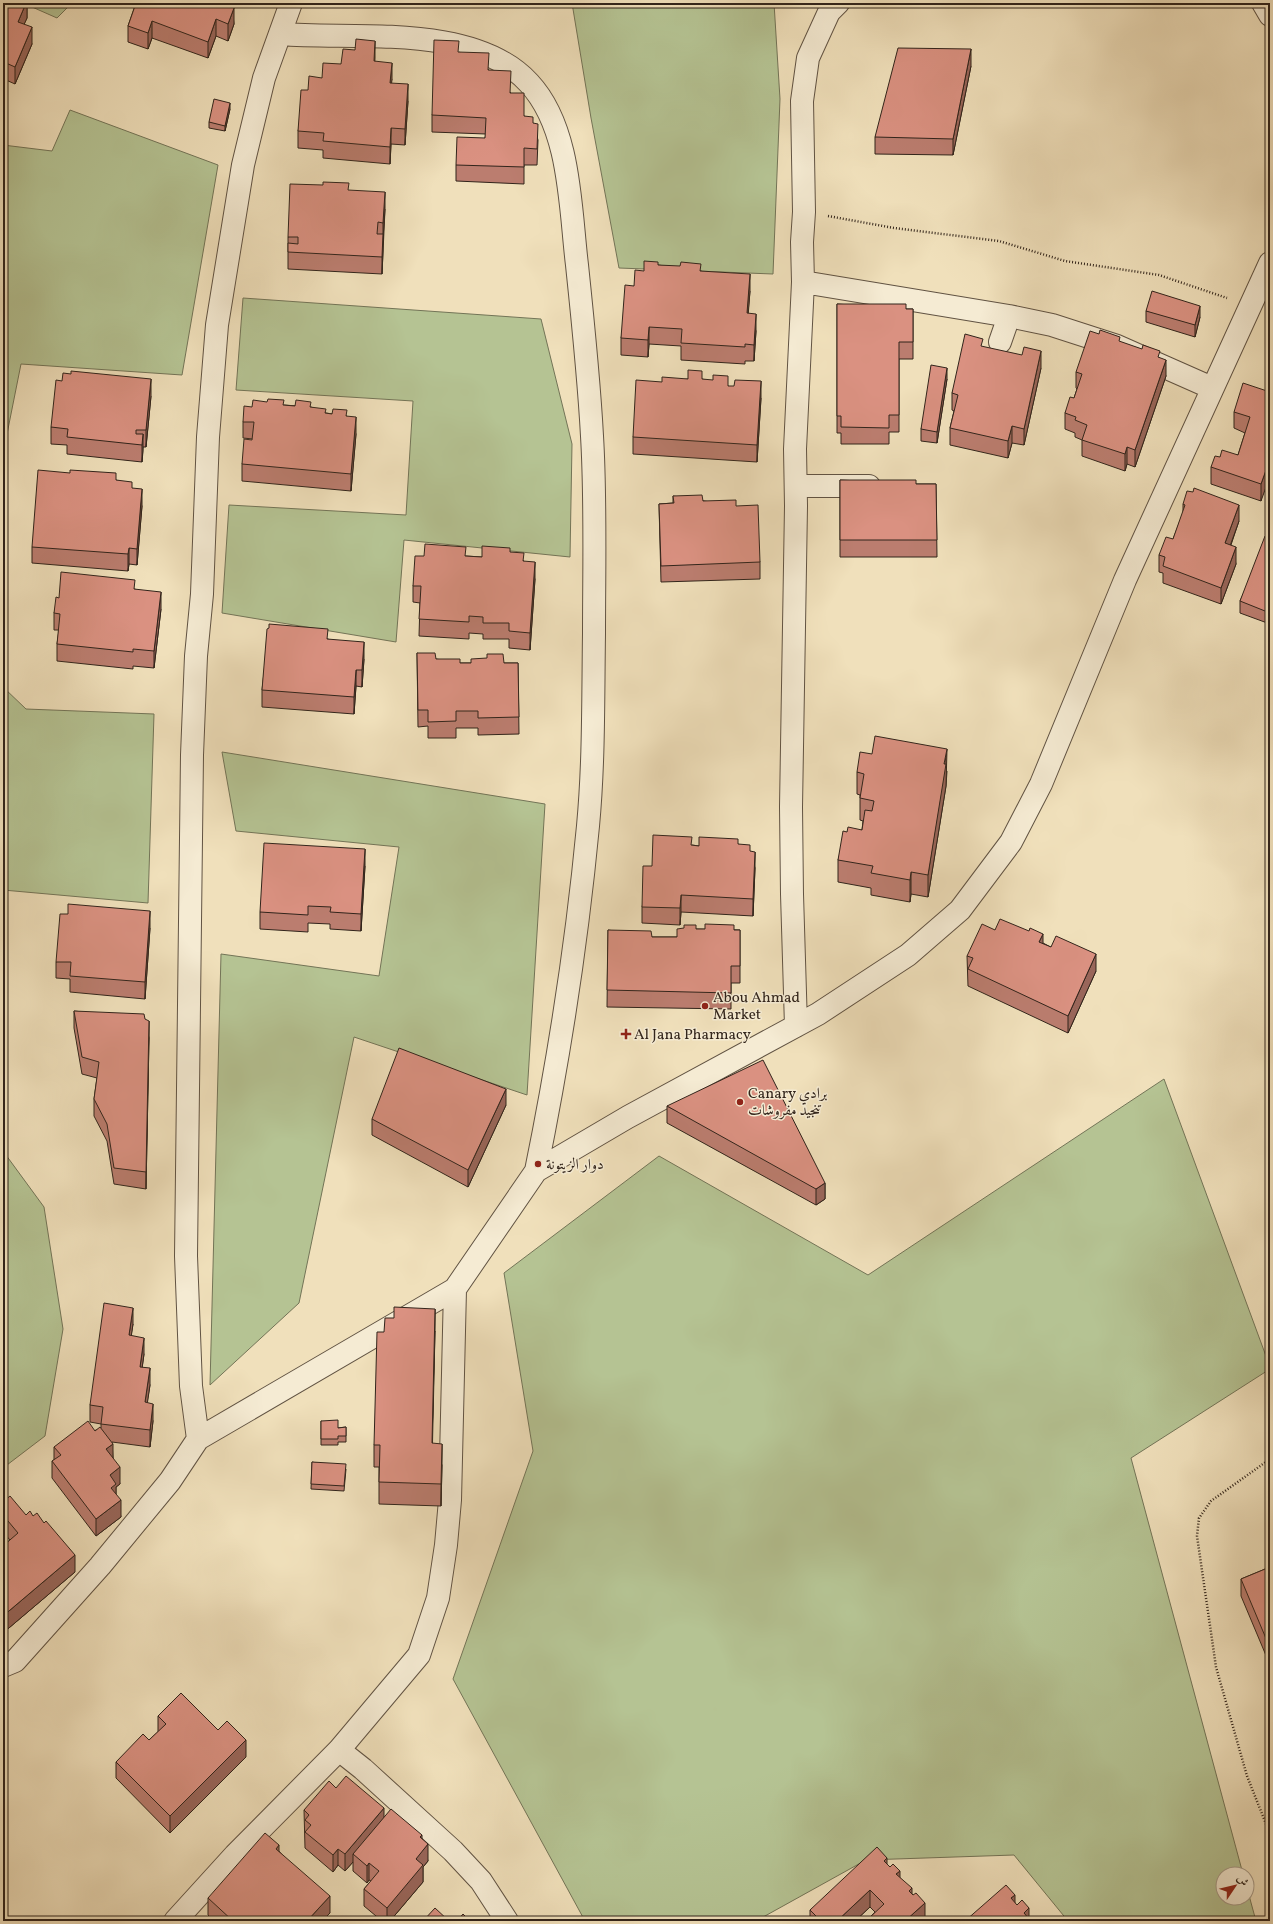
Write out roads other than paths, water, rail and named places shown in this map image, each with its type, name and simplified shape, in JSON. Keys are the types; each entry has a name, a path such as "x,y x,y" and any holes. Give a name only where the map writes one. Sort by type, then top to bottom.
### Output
{"street":[{"path":"198,1439 191,1386 186,1256 192,755 196,656 202,594 208,437 217,325 231,229 243,165 264,78 291,3"},
{"path":"1263,3 1270,15"},
{"path":"796,1026 791,822 796,486 795,449 803,282 802,242 804,212 802,101 808,58 832,6"},
{"path":"3,1666 16,1661 100,1566 170,1481 198,1439 455,1289 536,1171 552,1094 576,926 588,824 594,719 593,439 583,319 574,244 572,199 561,144 552,117 542,98 528,81 514,69 492,56 452,44 410,38 328,37 280,34"},
{"path":"536,1171 628,1117 818,1014 908,955 960,910 1011,842 1041,784 1122,587 1270,263"},
{"path":"803,282 1008,316 1052,325 1117,346 1212,388"},
{"path":"1000,342 1008,316"},
{"path":"796,486 891,485"},
{"path":"175,1921 234,1855 340,1750 419,1654 438,1598 446,1545 450,1500 455,1289"},
{"path":"340,1750 364,1769 453,1851 481,1881 507,1921"}],"place":[{"name":"Abou Ahmad Market","path":"705,1006"},
{"name":"Al Jana Pharmacy","path":"626,1034"},
{"name":"Canary برادي تنجيد مفروشات","path":"740,1102"},
{"name":"دوار الزيتونة","path":"538,1164"}]}
